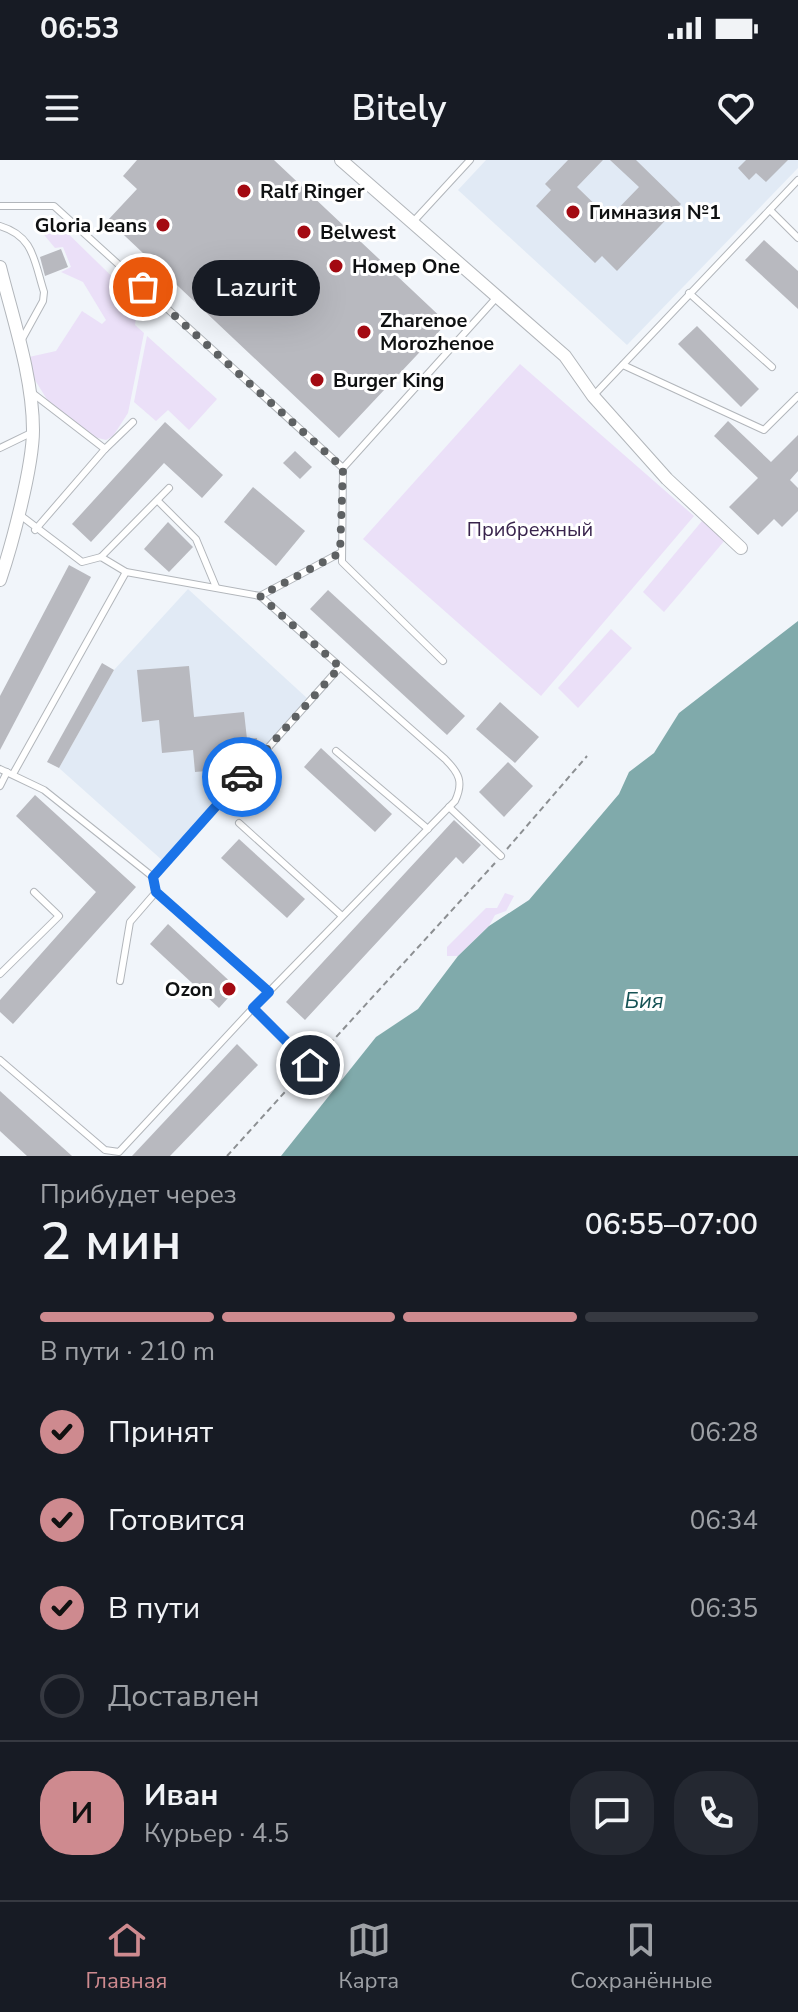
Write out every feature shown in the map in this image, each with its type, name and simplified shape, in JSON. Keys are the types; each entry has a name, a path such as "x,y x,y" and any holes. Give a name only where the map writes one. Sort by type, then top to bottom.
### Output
{"street":[{"path":"341,160 565,356 593,396 667,479 741,548"},
{"path":"0,267 19,345 33,432 11,548 0,580"}],"lane":[{"path":"412,223 470,160"},
{"path":"593,396 798,180"},
{"path":"0,206 54,206 343,468"},
{"path":"770,210 798,238"},
{"path":"0,226 17,231 26,239 44,292 43,301 19,345"},
{"path":"689,293 772,367"},
{"path":"443,661 342,562 343,468 497,297"},
{"path":"623,365 764,430 798,396"},
{"path":"27,389 105,449"},
{"path":"35,530 105,449 133,422"},
{"path":"0,448 33,432"},
{"path":"17,513 35,530 82,562 101,557 169,488"},
{"path":"158,501 196,539 216,587"},
{"path":"260,596 340,553"},
{"path":"2,1065 105,1150 119,1152 253,1008 449,807 459,792 459,773 260,596 126,572 101,557"},
{"path":"0,786 126,572"},
{"path":"153,877 340,667"},
{"path":"336,751 428,829"},
{"path":"7,772 44,790 153,877 156,892 269,992"},
{"path":"449,807 501,856"},
{"path":"239,823 342,916"},
{"path":"0,974 59,916 34,892"},
{"path":"120,981 130,922 156,892"},
{"path":"253,1008 310,1065"}],"path":[{"path":"227,1156 501,856 587,756"}],"shaded area":[{"path":"486,160 798,160 798,168 627,345 458,190"},
{"path":"188,589 308,699 163,861 59,768 114,670"}],"green space":[{"path":"51,217 138,302 135,325 144,333 128,413 113,436 106,440 94,437 48,401 33,377 29,357 56,351 82,311 102,324 106,320 83,282 61,272 71,267 63,247 55,248 36,225"},
{"path":"147,336 217,399 189,430 168,410 156,421 134,402"},
{"name":"Прибрежный","path":"520,364 694,516 541,696 363,539"},
{"path":"702,521 725,540 664,612 643,592"},
{"path":"611,629 632,648 578,708 558,688"},
{"path":"505,893 514,896 506,911 495,915 489,926 458,956 447,956 447,947 486,908 497,908"}],"water":[{"name":"Бия","path":"798,621 798,1156 281,1156 376,1037 418,1009 458,956 489,926 529,900 619,794 629,772 654,753 679,713"}],"building":[{"path":"137,160 274,160 447,323 339,438 108,220 137,189 123,176"},
{"name":"Гимназия №1","path":"568,160 603,160 577,187 609,218 639,187 610,160 636,160 681,204 617,271 602,256 595,263 536,206 551,190 545,184"},
{"path":"746,160 788,160 766,182 756,173 749,180 738,168"},
{"path":"764,240 798,271 798,309 745,260"},
{"path":"61,249 68,267 45,276 40,257"},
{"path":"697,326 759,389 741,407 678,344"},
{"path":"728,421 771,462 798,435 798,471 790,480 798,488 798,511 782,527 774,519 758,535 729,507 758,478 714,436"},
{"path":"165,422 223,475 202,498 164,463 91,542 72,524"},
{"path":"295,451 312,467 300,479 283,463"},
{"path":"253,487 305,531 276,566 224,522"},
{"path":"168,522 193,547 169,572 144,549"},
{"path":"69,565 91,577 0,750 0,696"},
{"path":"328,590 465,716 447,735 310,609"},
{"path":"102,663 114,670 59,768 47,762"},
{"path":"189,666 194,717 244,712 247,739 257,738 258,750 245,752 246,763 242,768 195,772 193,750 162,753 159,720 142,722 137,670"},
{"path":"500,702 539,737 515,763 476,729"},
{"path":"321,748 392,814 375,832 304,767"},
{"path":"508,762 533,786 504,817 479,792"},
{"path":"35,795 136,887 13,1024 0,1012 0,1000 96,892 16,816"},
{"path":"454,820 481,845 463,864 456,857 305,1020 286,1002"},
{"path":"239,839 305,899 287,918 221,858"},
{"path":"168,924 237,988 219,1008 150,944"},
{"path":"237,1044 258,1065 170,1156 132,1156"},
{"path":"0,1091 72,1156 27,1156 0,1131"}],"way so far":[{"path":"143,287 343,468 340,553 260,596 340,667 242,777"}],"place":[{"name":"Ralf Ringer","path":"244,191"},
{"name":"Гимназия №1","path":"573,212"},
{"name":"Gloria Jeans","path":"163,225"},
{"name":"Belwest","path":"304,232"},
{"name":"Номер One","path":"336,266"},
{"name":"Lazurit","path":"143,287"},
{"name":"Zharenoe Morozhenoe","path":"364,332"},
{"name":"Burger King","path":"317,380"},
{"name":"Ozon","path":"229,989"}],"route":[{"path":"242,777 153,877 153,886 156,892 269,992 253,1008 310,1065"}]}
